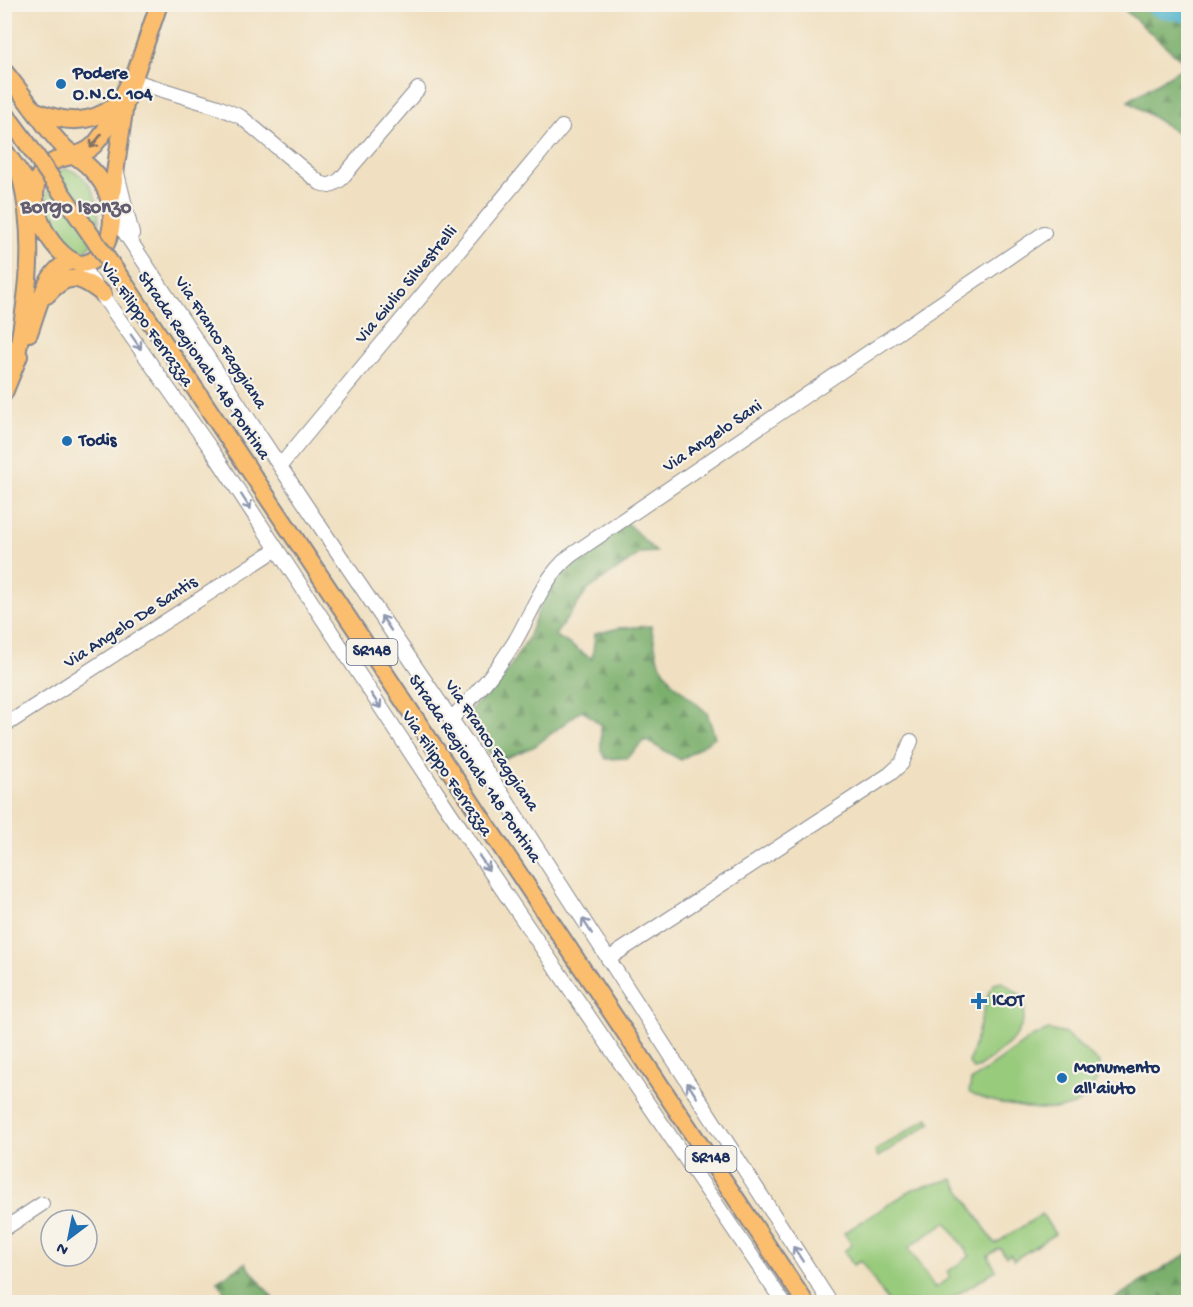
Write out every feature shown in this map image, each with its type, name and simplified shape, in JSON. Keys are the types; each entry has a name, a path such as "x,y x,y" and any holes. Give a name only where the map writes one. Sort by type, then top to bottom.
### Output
{"main road":[{"path":"36,297 56,270 76,263 92,262 100,254 111,231 114,164 120,127 131,80 159,4"},
{"path":"4,71 55,138 73,157 85,163 97,174 112,209"},
{"path":"36,195 42,171 53,161 73,157 87,151 97,141 131,80"},
{"path":"36,111 58,120 81,121 94,118 116,106"},
{"name":"Strada Regionale 148 Pontina","path":"4,112 127,287 805,1302"},
{"path":"4,150 36,195 47,236 58,252 76,263"},
{"path":"20,173 29,225 36,297"},
{"path":"4,393 10,362 36,297 47,236"},
{"path":"36,297 68,279 84,281 103,294"}],"street":[{"path":"131,80 218,107 241,117 320,183 329,186 340,180 417,89"},
{"name":"Via Giulio Silvestrelli","path":"280,466 561,127"},
{"path":"114,164 127,220 142,258"},
{"name":"Via Franco Faggiana","path":"112,209 280,466 451,718 830,1302"},
{"name":"Via Angelo Sani","path":"451,718 493,674 515,640 548,579 570,556 1044,233"},
{"name":"Via Filippo Ferrazza","path":"76,263 103,294 211,449 455,820 783,1302"},
{"name":"Via Angelo De Santis","path":"4,726 277,549"},
{"path":"608,959 890,774 902,763 911,741"},
{"path":"4,1229 42,1204"}],"green space":[{"path":"1119,5 1184,5 1188,7 1188,128 1176,132 1128,101 1187,65"},
{"path":"64,169 75,172 85,179 97,202 98,229 94,241 86,250 73,248 63,241 54,230 49,216 48,188 54,176"},
{"path":"626,522 656,552 641,553 588,590 555,635 592,659 595,634 619,628 651,626 658,660 671,681 707,713 715,737 681,760 645,740 627,758 606,759 601,750 601,725 582,710 535,746 496,762 463,716 499,684 527,640 545,593 563,572"},
{"path":"1002,982 1023,997 1025,1010 1023,1021 1006,1047 978,1068 973,1069 969,1063 989,992 994,984"},
{"path":"1049,1030 1066,1034 1099,1063 1096,1081 1089,1095 1078,1103 1064,1108 1033,1109 984,1099 969,1092 971,1081 1032,1037"},
{"path":"928,1118 931,1123 878,1157 875,1151"},
{"path":"953,1179 995,1244 1042,1214 1055,1234 1014,1260 1010,1254 1006,1257 1000,1248 988,1256 996,1270 946,1302 888,1302 861,1261 853,1265 844,1251 852,1245 844,1233 913,1189","holes":["946,1222 970,1256 947,1272 950,1278 935,1288 908,1248"]},
{"path":"1188,1253 1188,1302 1109,1302"},
{"path":"245,1263 276,1302 232,1302 217,1281"}],"waterway":[{"path":"1148,4 1158,10 1188,16"}],"place":[{"name":"Podere O.N.C. 104","path":"61,84"},
{"name":"Todis","path":"67,441"},
{"name":"ICOT","path":"979,1001"},
{"name":"Monumento all'aiuto","path":"1062,1078"}],"district":[{"name":"Borgo Isonzo","path":"76,208"}]}
